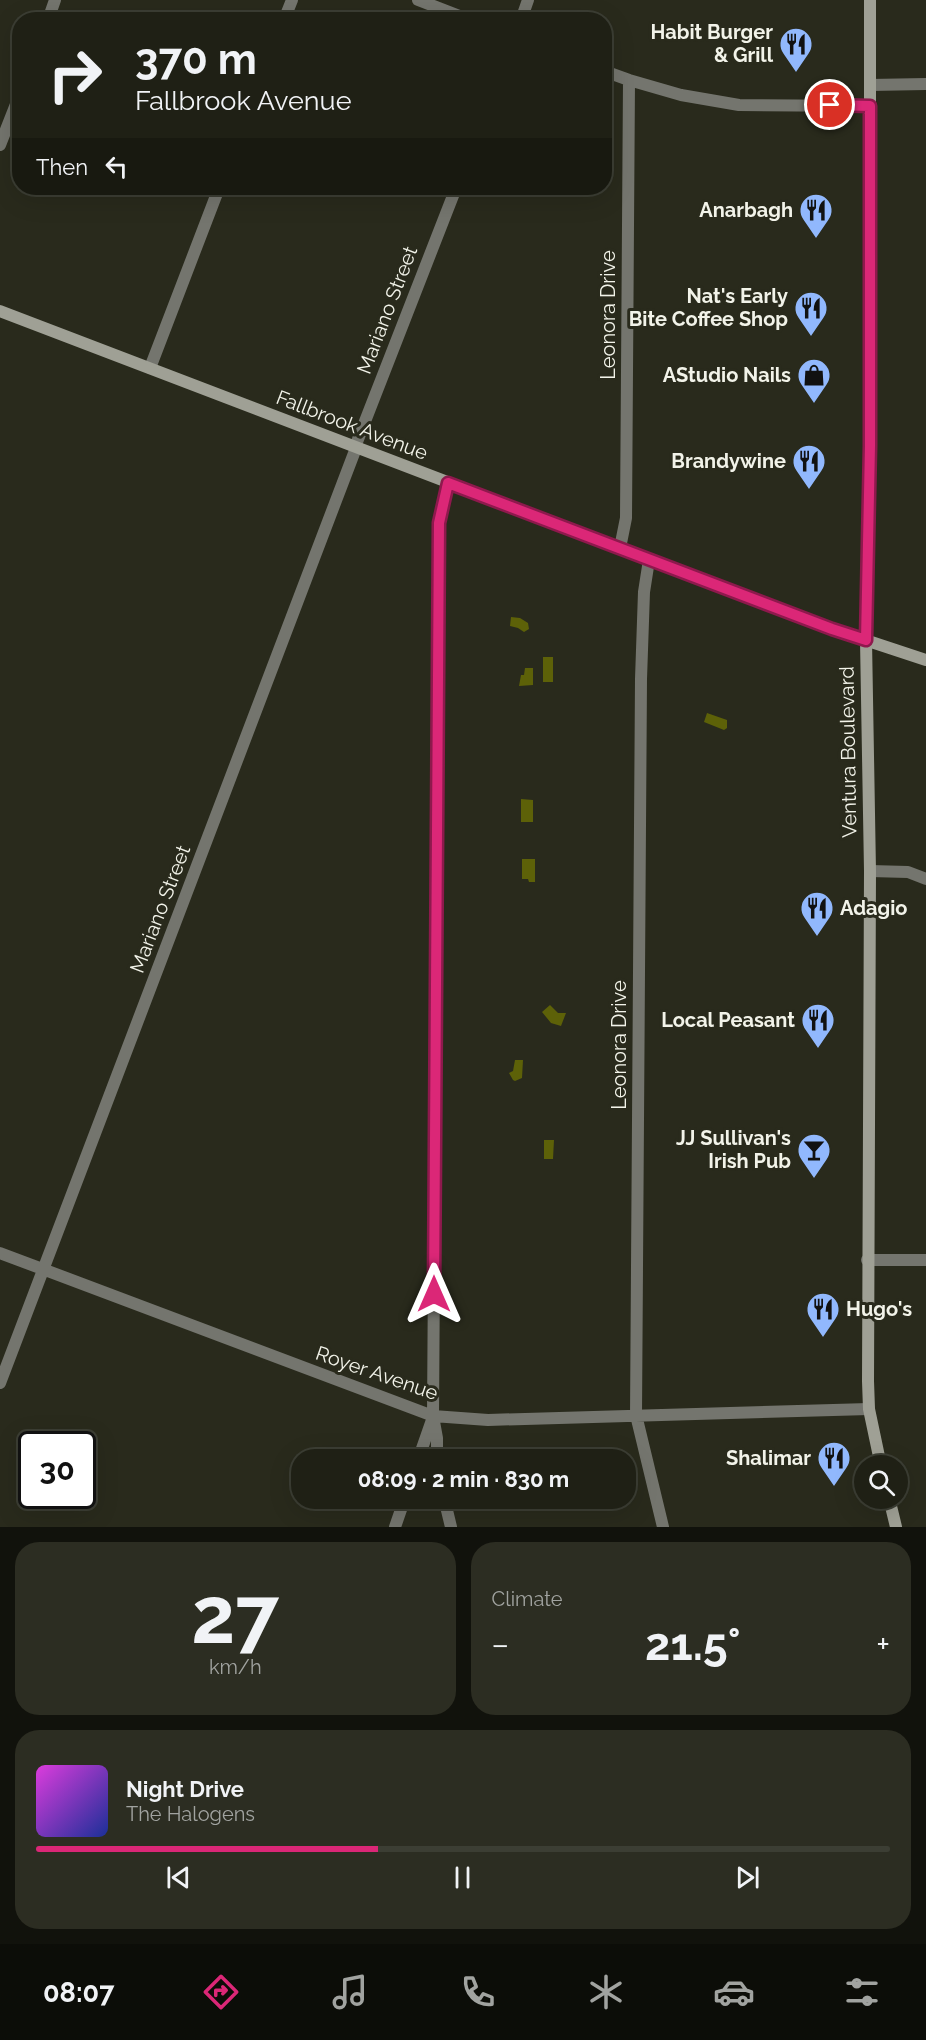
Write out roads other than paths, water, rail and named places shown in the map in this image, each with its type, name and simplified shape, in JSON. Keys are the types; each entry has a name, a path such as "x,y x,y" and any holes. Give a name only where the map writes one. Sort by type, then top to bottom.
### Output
{"main road":[{"name":"Ventura Boulevard","path":"870,0 870,446 866,640 870,871 867,1381 869,1409 879,1455"},
{"name":"Fallbrook Avenue","path":"0,311 832,629 926,660"},
{"path":"892,1509 896,1527"}],"street":[{"path":"418,0 449,12"},
{"path":"612,74 691,98 739,105 870,106"},
{"name":"Leonora Drive","path":"620,548 626,518 629,81"},
{"path":"870,85 926,84"},
{"path":"0,146 12,115"},
{"path":"150,368 216,195"},
{"name":"Mariano Street","path":"0,1383 453,195"},
{"path":"437,1449 433,1416 439,523 448,483"},
{"name":"Leonora Drive","path":"649,560 644,592 641,679 636,1415 663,1527"},
{"path":"870,871 908,872 926,879"},
{"name":"Royer Avenue","path":"0,1253 433,1416 488,1420 869,1409"},
{"path":"867,1260 926,1260"},
{"path":"422,1449 433,1416"},
{"path":"395,1527 401,1509"},
{"path":"447,1509 451,1527"}],"place":[{"name":"Habit Burger & Grill","path":"796,73"},
{"name":"Anarbagh","path":"816,239"},
{"name":"Nat's Early Bite Coffee Shop","path":"811,337"},
{"name":"AStudio Nails","path":"814,404"},
{"name":"Brandywine","path":"809,490"},
{"name":"Adagio","path":"817,937"},
{"name":"Local Peasant","path":"818,1049"},
{"name":"JJ Sullivan's Irish Pub","path":"814,1179"},
{"name":"Hugo's","path":"823,1338"},
{"name":"Shalimar","path":"834,1487"}]}
